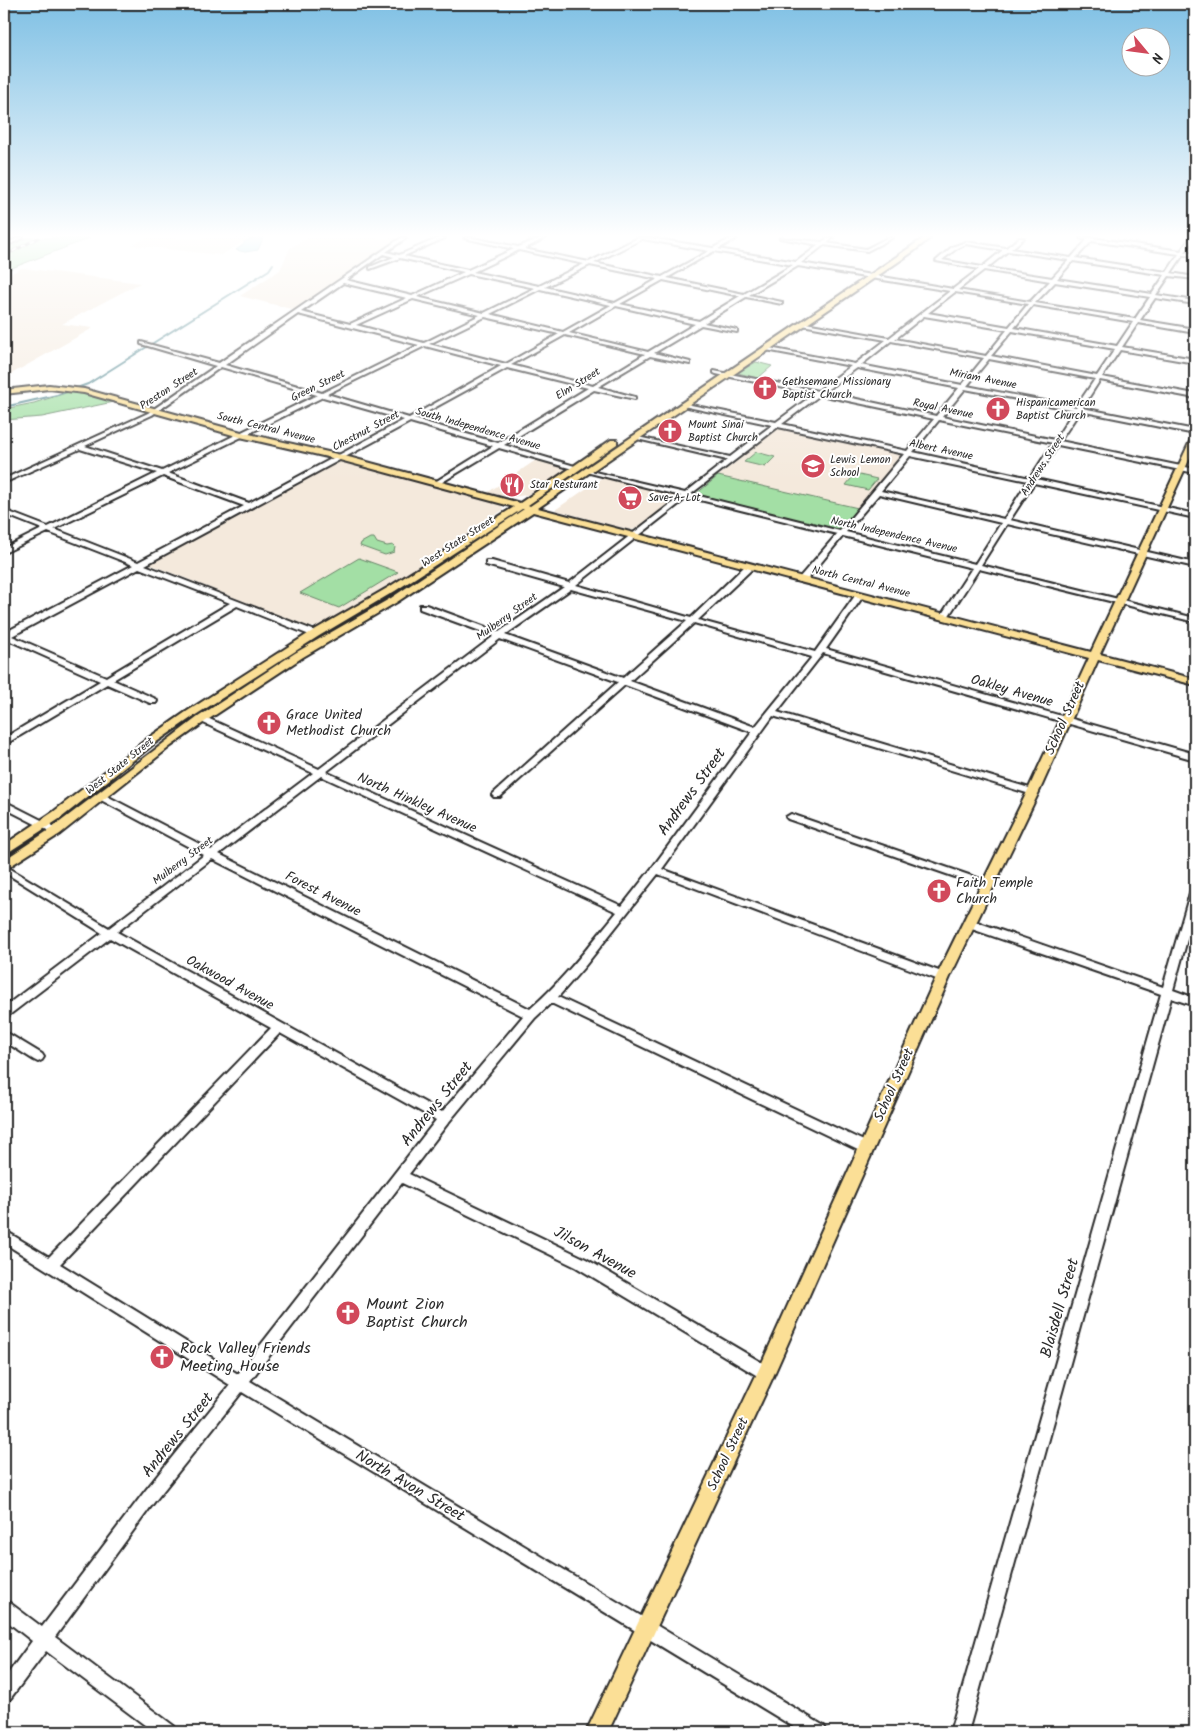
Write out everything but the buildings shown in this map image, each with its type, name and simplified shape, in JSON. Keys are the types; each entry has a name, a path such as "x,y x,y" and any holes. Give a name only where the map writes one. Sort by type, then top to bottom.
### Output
{"main road":[{"path":"783,327 795,319"},
{"name":"West State Street","path":"4,867 102,797 153,755 202,719 299,655 394,600 532,509 635,436 808,319"},
{"path":"758,343 766,338"},
{"path":"709,377 727,365"},
{"name":"South Central Avenue","path":"4,392 64,387 84,391 243,435 338,457 521,506"},
{"name":"West State Street","path":"4,850 42,825 182,719 521,506 624,435"},
{"name":"School Street","path":"597,1732 766,1373 943,976 1033,792 1064,720 1195,439"},
{"name":"North Central Avenue","path":"521,506 1195,682"}],"street":[{"name":"Preston Street","path":"4,481 150,414 222,366 287,319"},
{"path":"327,319 633,398"},
{"path":"352,325 365,319"},
{"name":"Green Street","path":"4,551 477,319"},
{"path":"502,319 688,363"},
{"name":"Chestnut Street","path":"5,636 409,420 591,319"},
{"path":"681,319 735,331"},
{"name":"Elm Street","path":"437,483 706,319"},
{"name":"Mulberry Street","path":"4,1013 210,854 320,774 500,635 570,586 916,319"},
{"path":"950,319 1195,361"},
{"path":"802,580 1020,319"},
{"path":"1125,319 1195,331"},
{"name":"Andrews Street","path":"944,617 1136,321"},
{"path":"802,323 1195,396"},
{"name":"South Independence Avenue","path":"143,344 576,468"},
{"name":"Miriam Avenue","path":"766,348 1195,432"},
{"name":"Royal Avenue","path":"716,372 1195,471"},
{"name":"Albert Avenue","path":"683,404 1195,516"},
{"path":"635,436 733,460"},
{"path":"81,447 162,473 248,505"},
{"name":"North Independence Avenue","path":"588,471 1195,620"},
{"path":"877,492 1195,565"},
{"path":"4,512 315,634"},
{"name":"Oakley Avenue","path":"489,563 692,621 818,652 1195,757"},
{"path":"497,795 625,682 749,567"},
{"name":"Andrews Street","path":"4,1693 150,1496 444,1120 531,1015 550,998 581,963 656,870 757,731 860,595"},
{"path":"4,742 236,603"},
{"path":"423,607 757,731"},
{"path":"5,636 153,701"},
{"path":"772,713 1033,792"},
{"name":"North Hinkley Avenue","path":"202,719 622,910"},
{"name":"Forest Avenue","path":"102,797 210,854 531,1015"},
{"path":"4,804 56,831"},
{"path":"790,817 988,885"},
{"name":"Oakwood Avenue","path":"4,867 108,932 444,1120"},
{"path":"656,870 943,976"},
{"name":"Blaisdell Street","path":"959,1732 1195,893"},
{"path":"970,924 1195,1002"},
{"path":"550,998 866,1148"},
{"path":"50,1265 278,1028"},
{"path":"4,1035 38,1057"},
{"name":"Jilson Avenue","path":"401,1176 581,1263 766,1373"},
{"name":"North Avon Street","path":"4,1236 240,1383 646,1630 818,1732"},
{"path":"4,1609 168,1732"}],"shaded area":[{"path":"4,319 71,319 62,324 93,328 4,378"},
{"name":"Lewis Lemon School","path":"779,428 903,455 858,508 718,476"},
{"path":"536,460 563,467 565,471 527,495 511,497 487,493"},
{"path":"338,461 496,502 501,505 503,510 366,601 317,627 309,627 149,564"},
{"path":"603,477 679,496 638,528 631,530 555,510"}],"green space":[{"path":"756,362 772,366 758,378 738,373"},
{"path":"72,391 113,402 42,417 4,420 4,409 34,403"},
{"path":"756,452 775,457 765,467 744,462"},
{"path":"855,474 877,479 868,490 846,485"},
{"path":"718,476 858,508 841,528 835,529 696,494"},
{"path":"374,538 377,543 387,546 393,545 395,547 394,552 385,555 360,546 361,543"},
{"path":"359,558 398,572 339,608 300,593"}],"waterway":[{"path":"4,407 57,395 88,384 191,319"}],"place":[{"name":"Gethsemane Missionary Baptist Church","path":"765,388"},
{"name":"Hispanicamerican Baptist Church","path":"998,409"},
{"name":"Mount Sinai Baptist Church","path":"670,431"},
{"name":"Lewis Lemon School","path":"813,466"},
{"name":"Star Resturant","path":"512,485"},
{"name":"Save-A-Lot","path":"630,498"},
{"name":"Grace United Methodist Church","path":"269,723"},
{"name":"Faith Temple Church","path":"939,891"},
{"name":"Mount Zion Baptist Church","path":"348,1313"},
{"name":"Rock Valley Friends Meeting House","path":"162,1357"}]}
